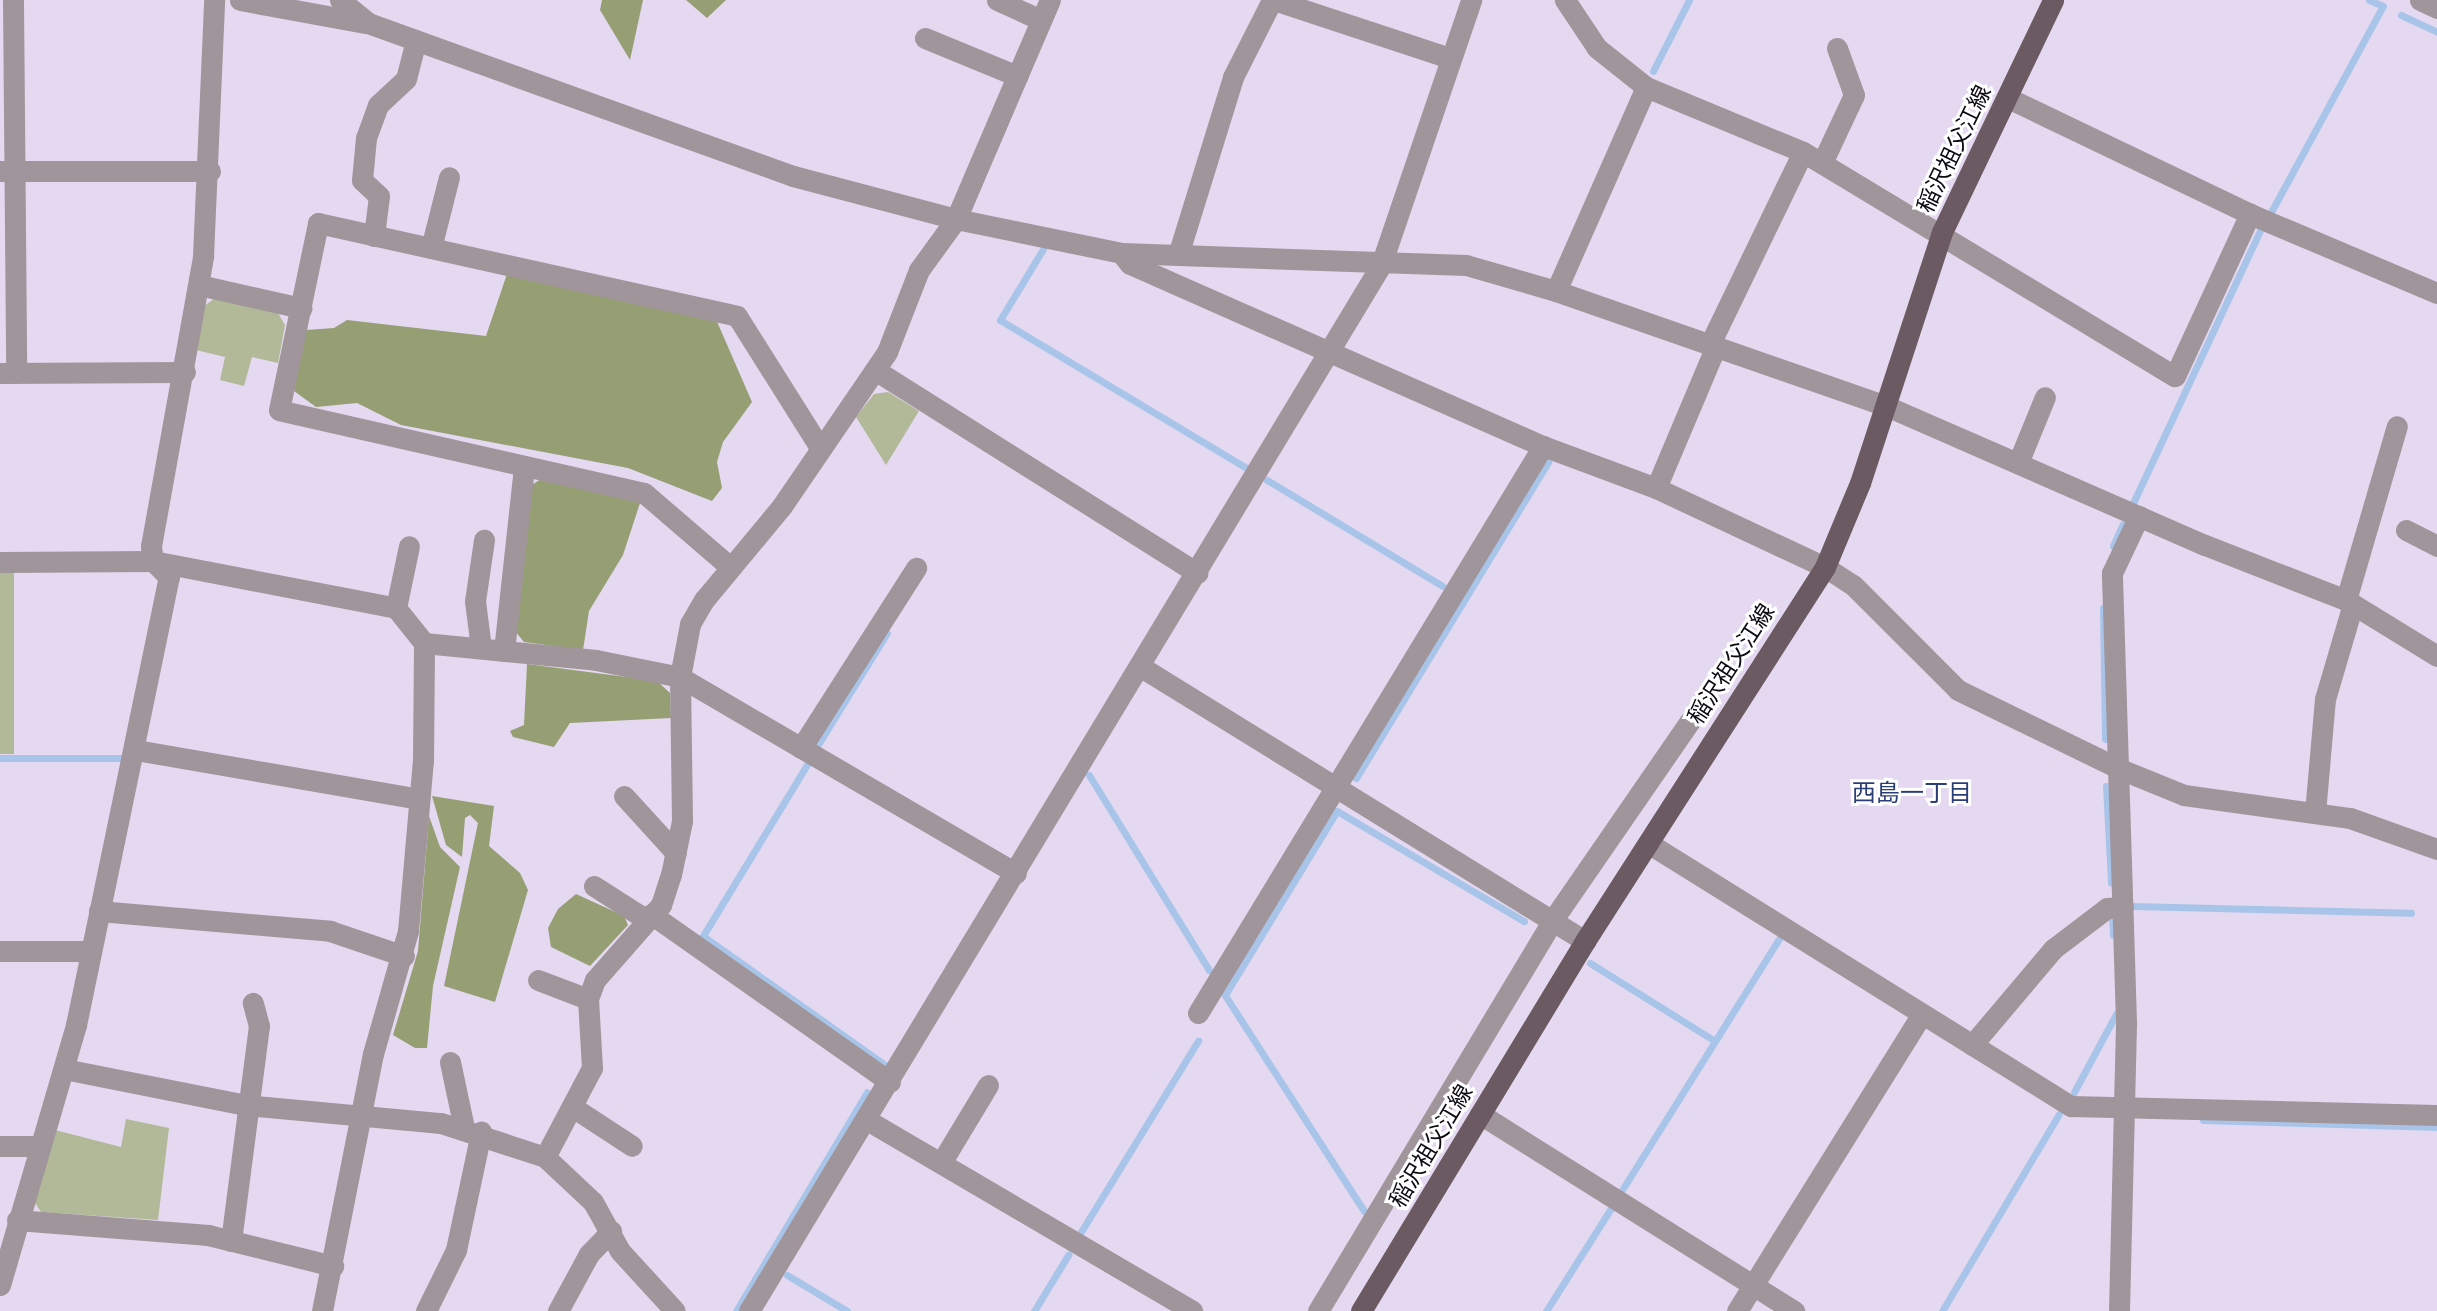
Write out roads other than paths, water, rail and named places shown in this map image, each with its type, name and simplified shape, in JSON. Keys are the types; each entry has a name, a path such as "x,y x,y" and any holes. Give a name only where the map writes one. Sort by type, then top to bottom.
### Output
{"main road":[{"name":"稲沢祖父江線","path":"1361,1311 1585,941 1825,567 1884,405 1942,232 2053,0"}],"street":[{"path":"13,0 7,171 8,373 185,372"},
{"path":"153,561 199,285 210,171 214,0"},
{"path":"240,0 368,23 793,176 956,219 1121,253 1381,265 1466,265 1556,291 1884,405 2138,516 2349,602 2437,656"},
{"path":"340,0 368,23"},
{"path":"545,1157 574,1108 592,1068 588,999 595,980 661,905 676,853 682,821 680,677 690,624 729,566 782,506 875,370 919,270 956,219 1045,10 997,0"},
{"path":"1178,255 1233,77 1273,0 1306,5 1446,57"},
{"path":"749,1311 1141,667 1381,265 1446,57 1471,0"},
{"path":"1565,0 1597,48 1646,87 1803,152 1942,232 2175,376 2250,214"},
{"path":"2420,0 2437,8"},
{"path":"925,38 1017,76"},
{"path":"374,236 379,196 362,180 366,138 378,105 405,79 416,40"},
{"path":"1822,163 1854,95 1837,48"},
{"path":"1556,291 1646,87"},
{"path":"2008,98 2250,214 2437,293"},
{"path":"1657,488 1713,345 1803,152"},
{"path":"7,171 210,171"},
{"path":"431,248 449,177"},
{"path":"729,566 644,493 279,410 318,223 737,316 820,448"},
{"path":"1121,253 1130,264 1329,353 1543,446 1657,488 1825,567 1853,584 1958,690 2120,769 2184,795 2350,818 2437,849"},
{"path":"199,285 301,308"},
{"path":"875,370 1197,573"},
{"path":"2018,463 2045,397"},
{"path":"2315,813 2325,699 2397,426"},
{"path":"1198,1013 1543,446"},
{"path":"504,651 524,466"},
{"path":"2119,1311 2124,1107 2123,907 2112,573 2138,516"},
{"path":"2406,530 2437,546"},
{"path":"481,648 475,601 484,540"},
{"path":"396,608 409,547"},
{"path":"0,1285 16,1220 64,1069 136,750 169,577 153,561"},
{"path":"0,562 153,561 396,608 424,643 419,799 404,956 373,1054 363,1119 344,1189 333,1266 321,1311"},
{"path":"801,748 916,568"},
{"path":"424,643 504,651 680,677 1016,873"},
{"path":"1141,667 1585,941"},
{"path":"1318,1311 1552,921 1690,721"},
{"path":"136,750 419,799"},
{"path":"624,796 676,853"},
{"path":"1648,843 2071,1106 2437,1115"},
{"path":"594,886 649,917 890,1082"},
{"path":"1972,1045 2053,949 2107,908 2123,907"},
{"path":"99,911 330,931 404,956"},
{"path":"0,951 91,951"},
{"path":"538,979 588,999"},
{"path":"231,1241 258,1026 253,1003"},
{"path":"1737,1311 1922,1014"},
{"path":"426,1311 456,1250 472,1130 450,1062"},
{"path":"64,1069 246,1105 472,1130 545,1157 570,1176 611,1231 636,1271 674,1311"},
{"path":"941,1163 988,1085"},
{"path":"574,1108 632,1146"},
{"path":"1480,1114 1794,1311"},
{"path":"867,1119 1192,1311"},
{"path":"0,1146 39,1146"},
{"path":"16,1220 231,1241 333,1266"},
{"path":"558,1311 589,1254 611,1231"}],"waterway":[{"path":"1653,71 1689,0"},
{"path":"2271,212 2383,6 2369,0"},
{"path":"2401,15 2437,32"},
{"path":"2133,503 2260,231"},
{"path":"1043,249 1000,320 1248,469"},
{"path":"1356,778 1548,462"},
{"path":"1267,480 1443,586"},
{"path":"2113,546 2123,524"},
{"path":"2103,608 2105,739"},
{"path":"819,743 887,633"},
{"path":"0,758 122,758"},
{"path":"808,763 703,936 884,1064"},
{"path":"1089,775 1209,970"},
{"path":"2106,786 2111,883"},
{"path":"1364,1211 1225,995 1337,811 1524,921"},
{"path":"2132,906 2411,913"},
{"path":"2112,915 2113,935"},
{"path":"1622,1190 1780,937"},
{"path":"1590,963 1715,1041"},
{"path":"2074,1092 2116,1014"},
{"path":"1079,1235 1198,1041"},
{"path":"736,1311 867,1092"},
{"path":"1942,1311 2059,1114"},
{"path":"2203,1120 2437,1127"},
{"path":"1546,1311 1611,1208"},
{"path":"1034,1311 1068,1255"},
{"path":"787,1275 847,1311"}],"district":[{"name":"西島一丁目","path":"1912,793"}]}
